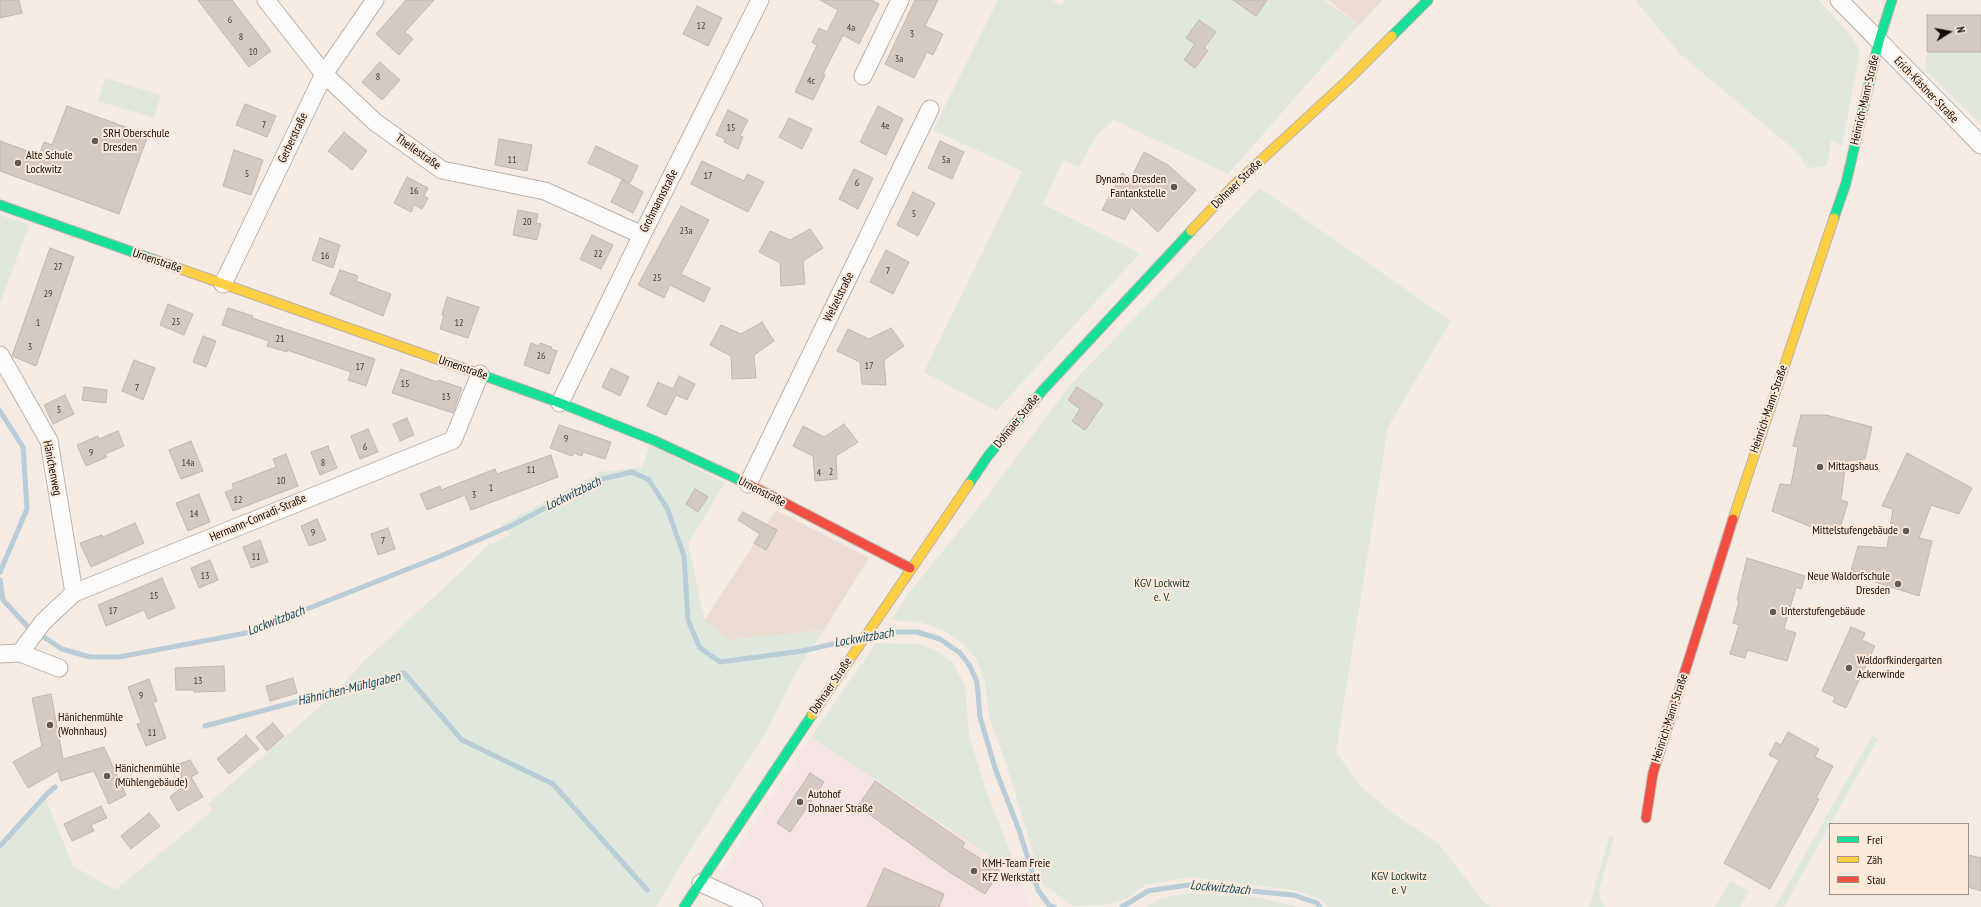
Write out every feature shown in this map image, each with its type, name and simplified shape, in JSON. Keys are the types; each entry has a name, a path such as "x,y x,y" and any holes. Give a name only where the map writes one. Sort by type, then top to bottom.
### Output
{"street":[{"name":"Theilestraße","path":"266,0 324,74 375,122 442,170 545,191 642,235"},
{"name":"Gerberstraße","path":"223,284 324,74 375,0"},
{"name":"Grohmannstraße","path":"560,403 642,235 760,0"},
{"path":"863,76 900,0"},
{"name":"Dohnaer Straße","path":"684,907 889,598 988,456 1043,390 1120,305 1233,186 1349,79 1428,0"},
{"name":"Erich-Kästner-Straße","path":"1839,0 1981,146"},
{"name":"Heinrich-Mann-Straße","path":"1646,818 1655,766 1751,462 1846,183 1879,41 1892,0"},
{"name":"Welzelstraße","path":"748,484 930,109"},
{"name":"Urnenstraße","path":"0,205 480,374 560,403 653,440 748,484 910,568"},
{"name":"Hänichenweg","path":"0,354 48,441 74,592"},
{"name":"Hermann-Conradi-Straße","path":"20,654 43,622 74,592 453,440 480,374"},
{"path":"0,654 20,654 59,668"},
{"path":"701,883 754,907"}],"shaded area":[{"path":"1328,0 1383,0 1359,25"},
{"path":"776,510 869,558 824,630 729,640 704,621"},
{"path":"811,737 1019,875 1029,907 765,907 716,882"}],"green space":[{"path":"998,0 1051,0 1062,5 1065,0 1324,0 1359,25 1228,174 1114,120 1096,136 1079,167 1063,160 1043,204 1140,253 996,411 924,372 1022,171 933,130"},
{"path":"1635,0 1818,0 1850,34 1860,51 1842,146 1831,140 1827,166 1807,168 1799,154 1680,54"},
{"path":"1981,51 1981,124 1925,70 1927,52"},
{"path":"105,78 161,95 154,118 98,101"},
{"name":"KGV Lockwitz e. V.","path":"1260,188 1451,321 1388,427 1336,752 1360,786 1395,815 1439,844 1483,901 1491,907 1328,907 1320,899 1293,890 1190,877 1145,885 1128,898 1105,905 1072,906 1042,883 1006,763 989,717 985,682 976,659 964,645 945,631 920,622 891,620 908,594 986,498 1071,384"},
{"path":"0,215 29,225 0,304"},
{"path":"650,445 725,483 688,543 705,621 729,640 824,630 796,673 768,729 692,847 656,907 0,907 0,842 44,794 73,866 115,890 212,811 208,804 332,696 364,661 460,573 487,546 510,535 501,525 600,472 642,467"},
{"path":"876,643 918,644 936,650 952,662 965,685 969,735 985,787 1019,875 811,737"},
{"path":"1872,736 1878,739 1831,823 1829,823 1829,827 1784,907 1775,907"},
{"path":"1609,836 1614,837 1599,891 1601,901 1605,907 1589,907"},
{"path":"1730,881 1749,891 1740,907 1715,907"},
{"path":"1187,893 1257,897 1297,907 1147,907 1159,899"}],"building":[{"path":"0,0 19,0 22,13 0,18"},
{"path":"198,0 232,0 271,51 249,67"},
{"path":"406,0 434,0 405,32 413,39 399,55 376,34"},
{"path":"820,0 872,0 879,4 859,44 843,35 823,74 825,75 813,100 795,92 817,45 812,42 819,28 827,32 838,10"},
{"path":"915,0 938,0 925,26 943,34 933,55 927,52 914,78 885,64"},
{"path":"1233,0 1267,0 1256,16"},
{"path":"697,6 722,18 708,46 683,34"},
{"path":"1927,15 1981,15 1981,52 1927,52"},
{"path":"1199,20 1216,32 1204,48 1208,51 1195,68 1184,60 1195,44 1186,38"},
{"path":"380,62 400,80 382,100 362,82"},
{"path":"245,104 276,116 267,137 236,125"},
{"path":"67,106 148,135 119,214 0,171 0,141 39,155 44,142 52,145"},
{"path":"878,106 903,119 886,155 860,142"},
{"path":"728,110 748,120 740,136 743,137 738,149 724,142 725,139 716,135"},
{"path":"789,118 812,129 802,149 779,137"},
{"path":"344,132 367,151 352,170 328,151"},
{"path":"499,139 532,145 527,171 495,165"},
{"path":"940,141 964,152 952,179 928,168"},
{"path":"596,146 638,166 630,183 588,163"},
{"path":"234,150 263,160 251,195 223,186"},
{"path":"1144,152 1168,165 1196,190 1158,232 1131,207 1125,220 1102,210 1122,173 1131,178"},
{"path":"702,161 744,181 747,174 764,182 748,212 691,184"},
{"path":"854,169 873,178 858,209 839,199"},
{"path":"407,177 428,188 424,196 428,198 422,209 414,205 411,212 394,203"},
{"path":"622,180 643,192 633,213 611,202"},
{"path":"913,192 935,203 918,236 897,225"},
{"path":"681,206 709,220 681,274 710,288 704,302 670,285 664,298 638,285"},
{"path":"518,210 538,214 536,223 541,224 537,240 513,235"},
{"path":"810,229 823,248 803,261 805,284 781,286 780,263 759,252 770,231 790,240"},
{"path":"592,235 613,245 601,269 580,259"},
{"path":"320,238 340,245 333,268 312,260"},
{"path":"50,248 74,257 36,366 12,356"},
{"path":"886,250 909,262 893,294 870,282"},
{"path":"340,270 358,276 356,281 391,294 383,316 330,294"},
{"path":"447,297 479,307 468,338 440,329"},
{"path":"168,304 193,314 184,335 160,325"},
{"path":"228,308 253,316 252,318 375,359 366,386 348,380 351,372 287,350 287,352 267,346 269,341 222,325"},
{"path":"762,322 774,341 754,355 756,378 732,379 731,356 710,345 721,325 741,334"},
{"path":"891,328 904,346 884,360 886,385 862,384 860,362 837,351 848,329 869,339"},
{"path":"203,336 216,341 206,367 193,362"},
{"path":"531,343 539,346 540,343 552,347 551,349 557,351 549,374 524,365"},
{"path":"134,360 155,368 143,400 122,391"},
{"path":"611,368 629,377 620,396 602,387"},
{"path":"401,369 437,382 438,380 462,388 453,413 392,393"},
{"path":"679,376 695,384 687,400 676,395 666,415 647,406 658,382 673,389"},
{"path":"84,387 107,390 106,403 82,400"},
{"path":"1077,387 1103,404 1085,430 1072,421 1080,409 1068,400"},
{"path":"65,395 74,414 53,424 44,405"},
{"name":"Mittagshaus","path":"1801,415 1826,415 1872,427 1865,459 1846,461 1841,500 1848,502 1839,531 1809,526 1772,511 1780,484 1791,485 1798,447 1793,446"},
{"path":"407,418 414,435 400,441 393,424"},
{"path":"844,424 858,442 836,456 837,479 815,481 813,456 793,446 803,426 824,437"},
{"path":"559,425 611,442 605,459 583,452 582,456 574,453 572,456 550,448"},
{"path":"368,429 378,452 360,459 351,436"},
{"path":"118,431 124,446 105,454 107,457 86,466 77,445 98,436 99,439"},
{"path":"191,441 203,471 181,479 169,450"},
{"path":"328,446 337,468 320,475 311,452"},
{"name":"Mittelstufengebäude","path":"1907,453 1972,488 1959,514 1931,505 1919,538 1932,541 1919,596 1850,574 1858,546 1887,548 1893,509 1882,506"},
{"path":"286,454 298,486 233,511 225,492 234,489 232,484 276,467 273,459"},
{"path":"551,455 558,477 471,510 465,495 427,510 420,494 440,486 441,490 495,469 497,474"},
{"path":"695,489 708,497 698,512 686,504"},
{"path":"199,494 210,522 188,531 176,503"},
{"path":"743,512 777,530 766,550 754,543 760,534 738,520"},
{"path":"317,519 326,540 309,546 301,526"},
{"path":"135,523 144,543 91,567 80,543 102,535 103,537"},
{"path":"388,528 395,549 378,555 371,534"},
{"path":"260,540 268,562 251,568 243,547"},
{"name":"Unterstufengebäude","path":"1747,558 1805,576 1801,589 1796,587 1784,629 1796,633 1787,661 1747,650 1745,658 1730,654 1739,625 1733,623 1739,601 1737,600"},
{"path":"210,560 218,580 199,588 191,568"},
{"path":"162,578 175,608 148,619 144,610 106,626 98,605"},
{"name":"Waldorfkindergarten Ackerwinde","path":"1851,627 1865,633 1862,640 1875,646 1846,708 1833,702 1835,697 1822,691"},
{"path":"224,666 225,691 194,692 194,690 176,690 175,668"},
{"path":"293,678 297,693 270,701 266,686"},
{"path":"149,679 157,701 153,703 166,738 146,746 137,724 141,723 128,687"},
{"path":"51,694 63,759 104,747 126,795 109,804 94,771 61,781 58,771 28,788 13,762 42,746 32,698"},
{"path":"273,723 284,736 267,751 256,737"},
{"path":"1788,732 1819,749 1815,757 1833,766 1816,798 1819,799 1770,889 1724,863 1779,760 1769,755 1776,742 1781,745"},
{"path":"246,735 259,749 229,774 217,759"},
{"path":"190,760 198,773 191,777 203,797 178,811 170,797 182,787 178,779 182,777 176,765"},
{"name":"Autohof Dohnaer Straße","path":"810,773 824,782 790,832 777,823"},
{"path":"875,781 965,843 962,847 1000,871 985,894 948,871 858,806"},
{"path":"101,806 107,818 91,825 94,831 72,841 64,824"},
{"path":"149,813 160,826 131,849 121,836"},
{"path":"1969,855 1981,858 1981,891 1969,887"},
{"path":"884,868 944,894 939,907 867,907"}],"waterway":[{"name":"Lockwitzbach","path":"0,411 23,447 27,509 0,572"},
{"name":"Lockwitzbach","path":"0,580 3,600 27,626 62,649 90,657 119,657 246,633 441,556 513,525 598,480 632,472 649,480 667,508 684,556 688,620 700,648 720,662 802,651 855,639"},
{"name":"Lockwitzbach","path":"874,635 887,632 917,632 940,639 960,653 970,666 977,682 980,717 995,768 1019,830 1038,890 1049,905 1054,907"},
{"name":"Hähnichen-Mühlgraben","path":"205,726 404,673 462,740 553,784 647,890"},
{"name":"Hähnichen-Mühlgraben","path":"0,846 55,787"},
{"name":"Lockwitzbach","path":"1122,907 1148,891 1188,885 1293,895 1317,903 1320,907"}],"traffic: fast":[{"path":"1392,36 1428,0"},
{"path":"1834,218 1846,183 1879,41 1892,0"},
{"path":"0,205 155,260"},
{"path":"969,484 988,456 1043,390 1191,231"},
{"path":"471,371 560,403 653,440 750,485"},
{"path":"684,907 812,715"}],"traffic: slow":[{"path":"1191,231 1233,186 1349,79 1392,36"},
{"path":"1733,519 1834,218"},
{"path":"155,260 471,371"},
{"path":"812,715 969,484"}],"traffic: jam":[{"path":"750,485 910,568"},
{"path":"1646,818 1653,773 1733,519"}],"place":[{"name":"SRH Oberschule Dresden","path":"95,141"},
{"name":"Alte Schule Lockwitz","path":"18,163"},
{"name":"Dynamo Dresden Fantankstelle","path":"1174,187"},
{"name":"Mittagshaus","path":"1820,467"},
{"name":"Mittelstufengebäude","path":"1906,531"},
{"name":"Neue Waldorfschule Dresden","path":"1898,584"},
{"name":"Unterstufengebäude","path":"1773,612"},
{"name":"Waldorfkindergarten Ackerwinde","path":"1849,668"},
{"name":"Hänichenmühle (Wohnhaus)","path":"50,725"},
{"name":"Hänichenmühle (Mühlengebäude)","path":"107,776"},
{"name":"Autohof Dohnaer Straße","path":"800,802"},
{"name":"KMH-Team Freie KFZ Werkstatt","path":"974,871"}],"park label":[{"name":"KGV Lockwitz e. V","path":"1399,884"}]}
